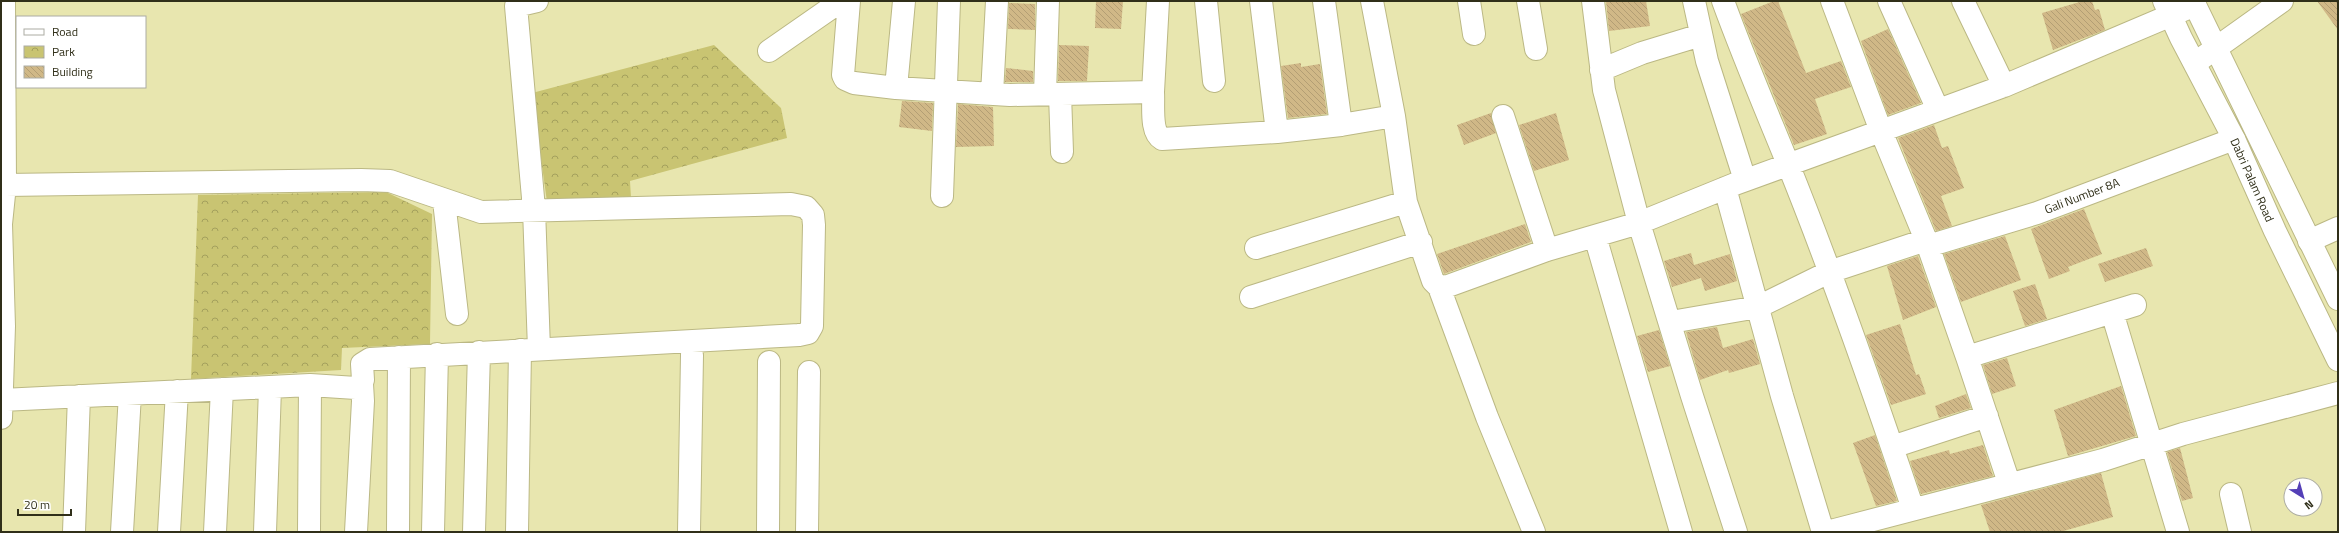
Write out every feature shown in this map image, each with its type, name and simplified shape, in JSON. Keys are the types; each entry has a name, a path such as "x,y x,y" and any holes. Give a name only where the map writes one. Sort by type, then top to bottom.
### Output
{"street":[{"path":"4,1 5,185 1,224 4,326 2,409 79,396 310,385 356,388 362,384"},
{"path":"517,532 529,349 534,209 515,4 537,1"},
{"path":"769,51 841,1"},
{"path":"848,1 844,75 845,79 854,83 896,88 992,94 1153,92"},
{"path":"896,88 904,1"},
{"path":"942,196 949,1"},
{"path":"992,94 997,1"},
{"path":"1048,1 1053,94 1062,152"},
{"path":"1158,1 1153,92 1155,129 1158,136 1162,139 1277,132 1341,125 1394,116"},
{"path":"1206,1 1214,81"},
{"path":"1260,1 1277,132"},
{"path":"1324,1 1341,125"},
{"path":"1372,1 1394,116 1406,202 1421,242 1429,273 1439,287 1487,417 1534,532"},
{"path":"1469,1 1474,34"},
{"path":"1528,1 1536,49"},
{"path":"1593,1 1604,90 1639,223 1671,322 1692,396 1736,532"},
{"path":"1694,1 1701,35 1733,147 1735,184 1758,307 1823,532"},
{"path":"1723,1 1748,70 1788,164 1892,447 1913,509"},
{"path":"1832,1 1881,131 1927,243 2009,483"},
{"path":"1889,1 1938,110"},
{"path":"1963,1 2004,86"},
{"path":"2195,63 2282,1"},
{"path":"1439,287 1448,286 1547,250 1639,223 1788,164 2004,86 2168,8 2194,3"},
{"name":"Dabri Palam Road","path":"2194,3 2338,299"},
{"name":"Dabri Palam Road","path":"2168,8 2234,139 2275,231 2338,360"},
{"path":"1602,70 1642,53 1701,35"},
{"path":"1503,116 1547,250"},
{"name":"Gali Number 8A","path":"1671,322 1758,307 1828,272 2038,213 2234,139"},
{"path":"5,185 361,180 390,181 444,201 481,212 534,209 790,204 806,207 813,215 812,326 808,333 799,335 437,354 364,361 361,368 363,400 356,532"},
{"path":"444,201 457,314"},
{"path":"1256,248 1406,202"},
{"path":"2309,241 2338,228"},
{"path":"1595,236 1681,532"},
{"path":"1251,297 1421,242"},
{"path":"1967,357 2135,305"},
{"path":"2112,312 2178,532"},
{"path":"474,532 479,352"},
{"path":"434,532 437,354"},
{"path":"689,532 692,355"},
{"path":"398,532 399,357"},
{"path":"768,532 769,362"},
{"path":"807,532 809,372"},
{"path":"309,532 310,385"},
{"path":"265,532 270,388"},
{"path":"215,532 222,389"},
{"path":"169,532 177,391"},
{"path":"1827,532 2009,483 2102,460 2151,443 2338,393"},
{"path":"122,532 130,394"},
{"path":"74,532 79,396"},
{"path":"1892,447 1987,416"},
{"path":"2231,494 2240,532"}],"green space":[{"path":"714,45 781,108 787,138 630,181 631,198 547,202 532,93"},
{"path":"386,192 432,214 430,344 342,348 341,370 191,379 198,195"}],"building":[{"path":"1096,1 1123,1 1121,29 1095,28"},
{"path":"1606,1 1646,1 1650,26 1609,31"},
{"path":"1774,1 1778,1 1806,73 1841,61 1851,87 1815,99 1827,134 1794,145 1741,14"},
{"path":"2083,1 2092,1 2095,10 2099,9 2105,30 2053,50 2042,13"},
{"path":"2317,1 2338,1 2338,30"},
{"path":"1009,3 1035,4 1035,30 1008,29"},
{"path":"1888,29 1921,103 1888,115 1861,41"},
{"path":"1059,45 1089,46 1087,81 1058,81"},
{"path":"1301,63 1301,67 1320,64 1327,114 1288,118 1281,66"},
{"path":"1006,68 1033,71 1033,82 1005,82"},
{"path":"902,101 933,103 932,131 899,127"},
{"path":"958,104 993,107 994,146 956,147"},
{"path":"1491,113 1496,133 1464,145 1457,125"},
{"path":"1556,113 1569,160 1534,171 1519,125"},
{"path":"1934,125 1942,148 1948,146 1964,188 1941,196 1952,226 1936,231 1898,138"},
{"path":"2084,209 2102,254 2068,267 2070,271 2049,279 2031,229"},
{"path":"1525,224 1531,242 1444,274 1437,254"},
{"path":"2005,236 2021,280 1961,302 1944,254"},
{"path":"2146,248 2153,266 2105,282 2098,264"},
{"path":"1691,253 1694,265 1730,254 1737,281 1705,291 1701,278 1672,287 1664,261"},
{"path":"1918,256 1936,307 1903,320 1887,266"},
{"path":"2035,284 2047,319 2025,326 2013,291"},
{"path":"1900,324 1916,375 1919,374 1926,394 1891,405 1866,335"},
{"path":"1717,327 1723,348 1753,339 1760,364 1729,373 1728,370 1700,380 1686,332"},
{"path":"1659,330 1670,366 1648,372 1637,336"},
{"path":"2007,358 2016,386 1992,394 1983,365"},
{"path":"2121,386 2136,436 2068,456 2054,410"},
{"path":"1966,394 1971,408 1939,418 1935,406"},
{"path":"1875,435 1897,501 1876,506 1853,443"},
{"path":"1983,445 1993,476 1921,494 1910,461 1949,450 1950,454"},
{"path":"2180,448 2193,498 2182,501 2167,452"},
{"path":"2101,473 2113,517 2060,532 1990,532 1981,505"}]}
